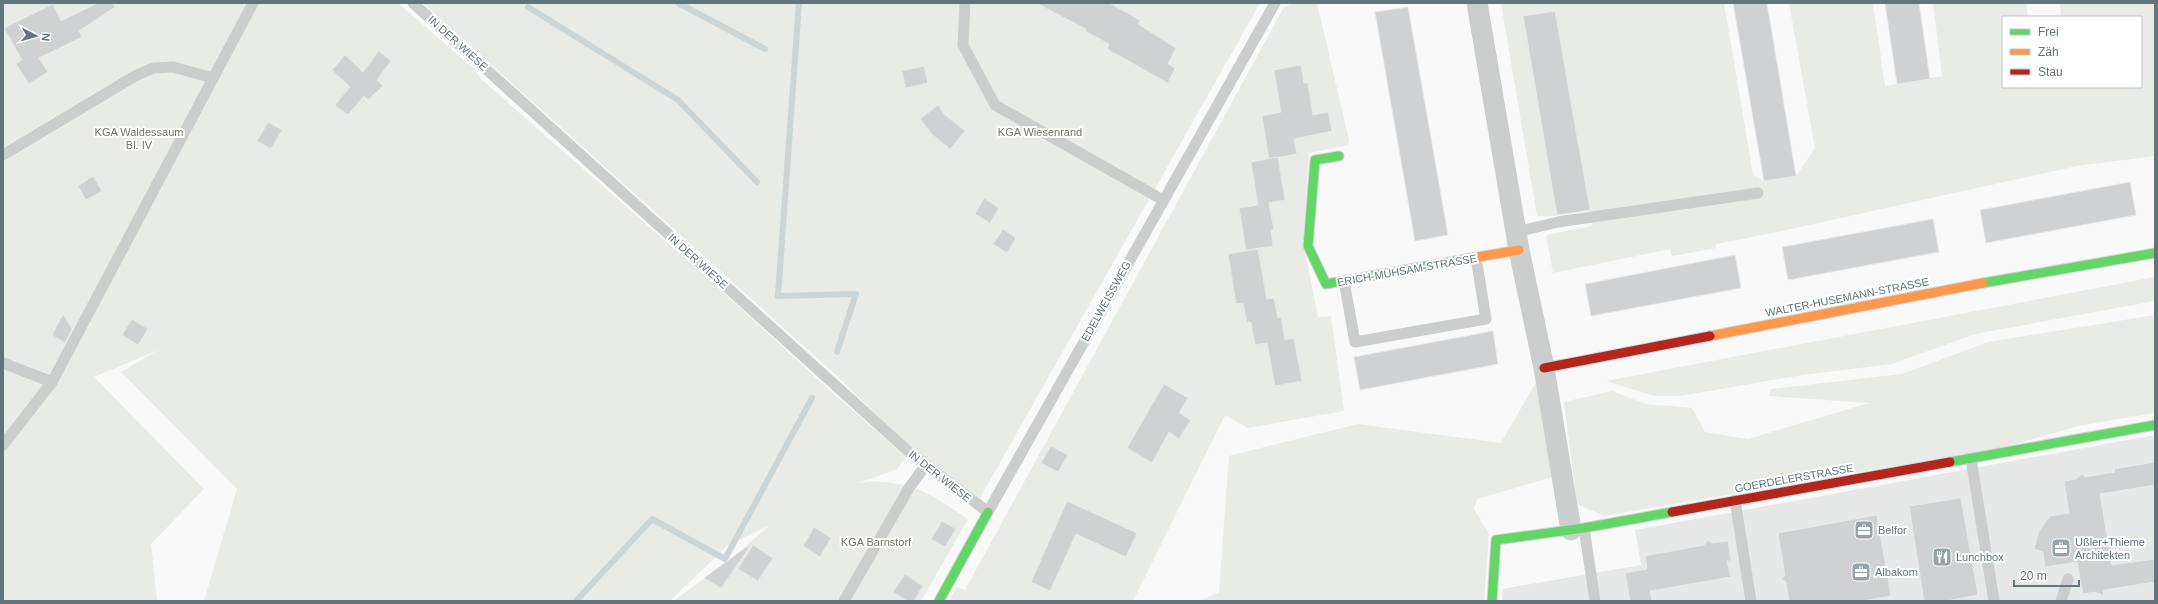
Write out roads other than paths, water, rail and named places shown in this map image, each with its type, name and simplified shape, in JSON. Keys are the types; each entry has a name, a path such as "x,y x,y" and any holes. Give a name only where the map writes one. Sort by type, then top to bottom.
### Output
{"street":[{"path":"1477,3 1518,241 1578,529"},
{"name":"ERICH-MÜHSAM-STRASSE","path":"1339,156 1315,160 1308,246 1326,284 1476,258 1518,241"},
{"name":"WALTER-HUSEMANN-STRASSE","path":"1544,368 1966,286 2155,253"},
{"name":"GOERDELERSTRASSE","path":"1492,601 1496,540 1578,529 2155,425"},
{"name":"EDELWEISSWEG","path":"939,601 988,512"}],"lane":[{"path":"3,445 52,382 253,3"},
{"name":"IN DER WIESE","path":"414,3 925,466 988,512"},
{"path":"965,3 963,45 995,105 1163,200"},
{"name":"EDELWEISSWEG","path":"988,512 1275,3"},
{"path":"3,155 135,76 152,68 173,68 213,78"},
{"path":"1518,241 1558,222 1758,193"},
{"path":"1344,281 1355,342 1486,319 1476,258"},
{"path":"3,363 52,382"},
{"path":"1971,459 1994,601"},
{"path":"844,601 909,488 925,466"},
{"path":"1735,500 1751,601"},
{"path":"1578,529 1595,601"},
{"path":"2061,601 2068,579"}],"waterway":[{"path":"678,3 765,49"},
{"path":"799,3 778,296 856,294 837,352"},
{"path":"528,7 678,100 757,182"},
{"path":"576,601 652,519 725,559 812,398"}],"place":[{"name":"Belfor","path":"1864,530"},
{"name":"Ußler+Thieme Architekten","path":"2061,548"},
{"name":"Lunchbox","path":"1942,557"},
{"name":"Albakom","path":"1861,572"}],"park label":[{"name":"KGA Wiesenrand","path":"1040,132"},
{"name":"KGA Waldessaum Bl. IV","path":"139,138"},
{"name":"KGA Barnstorf","path":"876,542"}]}
